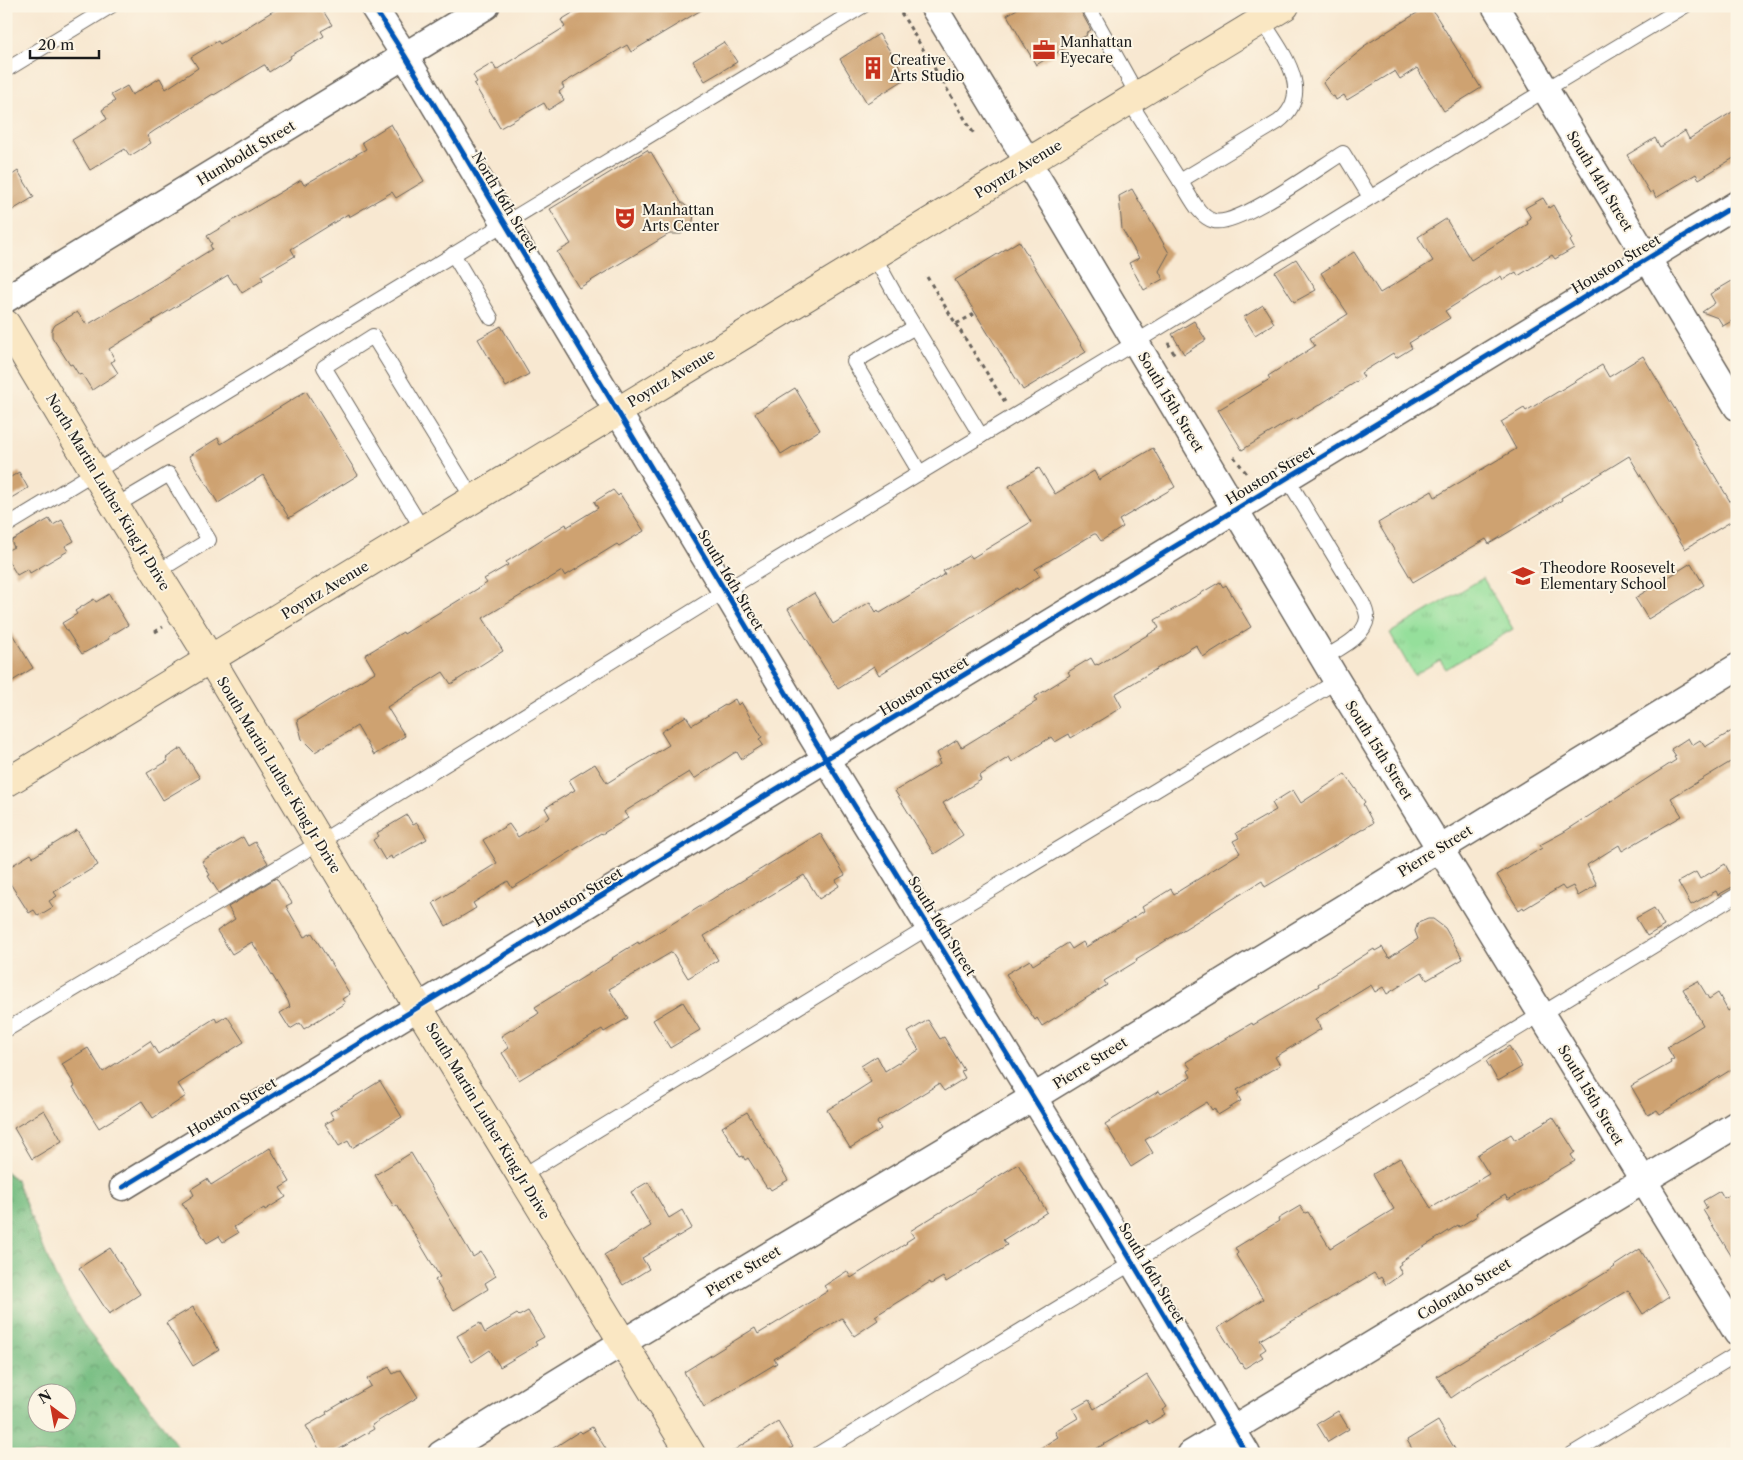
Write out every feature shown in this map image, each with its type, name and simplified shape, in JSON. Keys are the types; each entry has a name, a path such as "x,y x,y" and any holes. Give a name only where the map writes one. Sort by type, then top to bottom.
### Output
{"street":[{"name":"North 16th Street","path":"373,6 405,56 616,411"},
{"name":"Humboldt Street","path":"6,299 486,6"},
{"name":"South 14th Street","path":"1495,6 1737,407"},
{"name":"South 15th Street","path":"936,7 1337,680 1737,1333"},
{"name":"Poyntz Avenue","path":"6,783 1273,13"},
{"name":"Houston Street","path":"123,1187 1737,204"},
{"name":"North Martin Luther King Jr Drive","path":"6,324 115,506 211,660"},
{"name":"South 16th Street","path":"616,411 826,759 1034,1097 1247,1454"},
{"name":"South Martin Luther King Jr Drive","path":"211,660 418,1007 691,1454"},
{"name":"Pierre Street","path":"440,1454 1034,1097 1737,667"},
{"name":"Colorado Street","path":"1191,1454 1737,1124"}],"lane":[{"path":"6,70 111,6"},
{"path":"6,526 863,6"},
{"path":"1088,6 1134,98 1180,181 1205,216 1214,221 1219,221 1254,209 1343,153 1370,197"},
{"path":"6,1030 320,842 725,592 1685,6"},
{"path":"1180,181 1278,122 1293,106 1295,90 1292,72 1273,13"},
{"path":"453,254 491,318"},
{"path":"874,256 914,327 981,436"},
{"path":"914,327 854,362 920,473"},
{"path":"423,530 324,367 373,336 473,499"},
{"path":"115,506 169,474 209,540 156,572"},
{"path":"1287,478 1362,602 1367,618 1360,634 1324,658"},
{"path":"522,1176 1337,680"},
{"path":"823,1452 1737,895"},
{"path":"1572,1454 1737,1354"}],"path":[{"path":"897,6 974,134"},
{"path":"927,277 1013,416"},
{"path":"956,324 976,313"},
{"path":"155,632 163,627"}],"green space":[{"path":"1483,578 1513,629 1446,669 1440,660 1414,675 1390,633"},
{"path":"6,1171 16,1180 55,1276 86,1329 162,1424 182,1454 6,1454"}],"building":[{"path":"281,6 320,6 332,25 321,31 324,36 290,56 291,58 269,72 264,65 154,131 147,136 151,143 130,156 125,149 90,170 72,140 107,119 102,110 115,101 111,95 127,86 132,95 160,78 166,89 198,68 191,57 218,41 220,44"},
{"path":"584,6 708,6 631,52 627,45 562,84 564,88 559,92 564,100 548,110 544,103 500,128 474,84 477,82 473,75 493,63 496,70 565,27 561,20"},
{"name":"Manhattan Eyecare","path":"1022,6 1078,6 1091,30 1086,33 1087,35 1036,65 1007,15"},
{"path":"1430,6 1481,88 1444,111 1417,68 1400,79 1395,71 1347,100 1344,95 1336,100 1334,96 1332,97 1323,83 1333,73 1364,46"},
{"name":"Creative Arts Studio","path":"879,34 907,78 867,103 840,59"},
{"path":"724,42 737,62 705,81 693,61"},
{"path":"1737,109 1737,156 1699,179 1696,174 1656,198 1653,191 1650,193 1627,155 1655,138 1660,147 1685,131 1689,139"},
{"path":"391,124 424,181 396,198 392,192 349,217 348,214 291,249 295,256 261,276 263,280 242,293 228,275 152,321 109,349 115,360 111,362 118,373 92,390 82,374 79,375 72,364 70,365 52,337 52,330 55,325 77,312 87,325 154,285 212,249 210,245 212,244 207,236 301,180 304,185 366,149 362,142"},
{"name":"Manhattan Arts Center","path":"647,150 649,153 651,152 681,202 694,215 692,226 681,234 669,234 579,288 557,252 571,244 550,209"},
{"path":"18,171 34,197 6,214 6,179"},
{"path":"1132,189 1169,253 1159,271 1163,279 1144,290 1129,263 1139,258 1122,229 1119,196"},
{"path":"1543,198 1549,208 1553,205 1572,239 1570,241 1574,248 1555,259 1552,255 1518,276 1516,272 1503,280 1501,276 1445,311 1450,318 1409,343 1412,348 1396,358 1393,353 1361,373 1364,377 1242,450 1218,410 1270,379 1268,376 1315,346 1310,338 1348,314 1321,273 1354,252 1380,293 1433,261 1418,237 1446,219 1471,260 1528,224 1527,221 1531,218 1525,208"},
{"path":"1019,241 1086,352 1023,390 955,280"},
{"path":"1296,259 1316,290 1294,302 1275,272"},
{"path":"1737,278 1737,318 1723,326 1718,318 1702,312 1715,303 1710,294"},
{"path":"1263,305 1274,323 1255,335 1244,317"},
{"path":"1194,321 1206,340 1184,354 1172,334"},
{"path":"501,326 529,374 506,387 478,339"},
{"path":"1643,356 1737,513 1737,518 1685,549 1629,456 1561,498 1562,500 1489,544 1486,539 1413,582 1378,523 1432,491 1435,497 1516,449 1501,422 1524,408 1526,411 1602,365 1609,377"},
{"path":"795,388 820,430 781,454 755,413"},
{"path":"306,391 358,475 289,518 263,475 218,503 189,456 218,438 221,444"},
{"path":"1153,448 1175,487 1119,520 1123,527 1101,541 1094,534 1035,569 1040,576 1018,590 1017,588 879,675 874,666 838,689 788,609 814,593 833,624 870,602 876,612 878,610 880,613 945,574 943,571 970,555 972,558 1031,522 1009,486 1039,468 1055,494 1094,471 1099,480"},
{"path":"19,472 28,488 6,501 6,480"},
{"path":"613,490 618,496 620,494 644,531 619,546 617,544 565,576 562,571 483,618 503,651 451,684 443,672 387,707 405,736 374,755 357,726 315,752 302,739 297,720 375,672 365,655 403,632 404,634 487,583 484,579 508,565 506,562 566,524 567,527 598,508 594,502"},
{"path":"49,519 53,525 62,520 74,541 65,546 68,551 30,573 28,569 17,575 6,557 6,551 14,547 11,541"},
{"path":"1691,563 1704,585 1648,619 1635,598"},
{"path":"1220,582 1223,587 1226,585 1251,627 1203,657 1196,645 1115,694 1122,707 1071,738 1069,734 1055,742 1051,737 1012,762 1009,757 979,776 981,780 943,803 963,835 934,854 895,791 940,764 937,753 957,740 961,747 964,746 1037,701 1035,697 1070,675 1068,672 1091,658 1095,665 1098,665 1159,628 1155,620"},
{"path":"109,594 128,625 108,637 109,639 82,654 62,623 77,614 75,611 94,599 96,602"},
{"path":"6,624 33,668 6,685"},
{"path":"735,699 738,705 741,702 762,737 759,739 763,745 741,759 737,752 734,753 694,779 689,772 624,812 628,818 512,888 508,881 473,903 476,908 446,926 433,903 497,863 483,840 509,824 518,837 550,817 545,808 575,790 569,780 595,764 607,783 669,745 661,732 686,716 692,725"},
{"path":"1737,728 1737,758 1671,798 1682,816 1622,851 1619,845 1587,865 1597,885 1578,896 1573,886 1565,890 1562,886 1524,909 1523,907 1519,910 1497,875 1542,848 1540,845 1564,832 1676,760 1674,757 1676,756 1671,749 1688,738 1692,745 1700,740 1705,747"},
{"path":"181,748 200,778 163,800 147,773 168,761 166,758"},
{"path":"1345,774 1365,802 1363,804 1373,823 1265,887 1262,881 1136,959 1137,961 1104,981 1107,985 1042,1026 1037,1018 1035,1020 1006,974 1030,960 1033,965 1068,943 1072,949 1083,942 1086,947 1144,911 1142,907 1171,889 1174,894 1240,853 1233,841 1239,838 1236,833 1276,810 1272,803 1293,790 1301,803"},
{"path":"407,815 413,825 417,823 427,839 392,859 391,856 385,860 373,840 379,836 377,833"},
{"path":"77,830 98,865 54,892 57,896 49,901 53,907 38,916 34,910 29,913 6,877 6,869 31,854 33,857"},
{"path":"820,833 845,875 836,880 839,886 819,899 804,875 704,936 718,960 688,978 672,952 609,989 628,1018 604,1032 602,1029 519,1080 502,1053 509,1048 501,1036 539,1013 535,1007 638,942 639,944"},
{"path":"243,837 248,846 255,842 268,863 219,893 208,876 210,875 202,861"},
{"path":"1725,864 1736,885 1718,895 1716,891 1691,905 1678,882 1696,872 1700,879"},
{"path":"276,878 292,903 286,906 304,937 312,933 350,994 342,999 345,1003 304,1029 300,1023 290,1029 280,1013 290,1007 288,1001 252,942 232,954 217,931 235,919 228,907"},
{"path":"1654,908 1664,926 1647,936 1636,918"},
{"path":"1433,919 1445,928 1463,959 1427,980 1422,972 1387,994 1383,987 1375,992 1371,985 1315,1019 1321,1029 1275,1057 1280,1065 1237,1090 1241,1101 1218,1115 1207,1102 1145,1140 1153,1153 1131,1167 1105,1124 1159,1091 1161,1094 1191,1077 1188,1071 1191,1069 1186,1062 1319,986 1318,984 1374,949 1375,951 1382,947 1389,958 1418,939 1415,931 1418,923"},
{"path":"1698,981 1709,999 1718,993 1728,1011 1737,1006 1737,1066 1660,1114 1657,1110 1648,1115 1631,1086 1671,1063 1670,1061 1674,1059 1667,1047 1703,1025 1683,989"},
{"path":"683,1002 700,1030 670,1048 653,1020"},
{"path":"227,1016 244,1042 178,1084 186,1096 153,1118 142,1101 99,1128 73,1087 75,1086 62,1064 88,1048 103,1072 150,1041 158,1054 215,1018 217,1022"},
{"path":"928,1020 940,1039 944,1037 964,1070 961,1071 965,1078 944,1091 939,1084 937,1085 878,1121 877,1123 881,1129 850,1148 827,1110 871,1082 861,1066 877,1056 885,1071 919,1050 908,1032"},
{"path":"1509,1046 1522,1067 1498,1081 1486,1061"},
{"path":"380,1081 402,1117 352,1148 348,1141 339,1146 325,1124 334,1119 330,1112"},
{"path":"44,1110 62,1141 32,1159 14,1128"},
{"path":"747,1112 788,1180 771,1190 769,1187 767,1188 748,1158 745,1160 743,1156 740,1157 722,1127"},
{"path":"1553,1117 1575,1152 1571,1155 1575,1161 1508,1200 1505,1195 1476,1213 1477,1216 1459,1227 1458,1225 1400,1262 1401,1264 1398,1266 1402,1274 1386,1285 1381,1277 1378,1279 1374,1273 1260,1340 1266,1349 1260,1353 1263,1357 1245,1368 1241,1364 1218,1328 1263,1299 1236,1255 1238,1253 1235,1248 1300,1206 1305,1213 1308,1212 1330,1248 1394,1209 1373,1174 1400,1158 1431,1208 1489,1174 1477,1155 1511,1134 1515,1140"},
{"path":"270,1148 290,1182 280,1188 286,1197 234,1227 238,1233 223,1242 219,1236 207,1243 182,1203 194,1195 191,1189 207,1179 211,1185"},
{"path":"411,1153 473,1257 481,1252 496,1276 485,1283 488,1289 454,1310 435,1280 440,1277 397,1205 394,1207 375,1175"},
{"path":"1018,1164 1047,1212 1003,1240 1007,1245 946,1282 943,1277 931,1284 930,1282 875,1316 878,1320 854,1336 842,1318 774,1359 777,1363 704,1407 684,1372 755,1328 758,1334 828,1291 824,1286 847,1271 851,1278 907,1243 914,1237 910,1231"},
{"path":"648,1182 669,1218 682,1210 692,1228 642,1258 649,1269 623,1285 604,1255 651,1226 631,1192"},
{"path":"1737,1190 1737,1265 1703,1210 1707,1208 1703,1201 1720,1191 1724,1198"},
{"path":"110,1248 140,1294 109,1314 79,1268"},
{"path":"1640,1249 1669,1297 1643,1314 1628,1290 1451,1398 1437,1376 1615,1267"},
{"path":"193,1307 219,1350 193,1366 166,1323"},
{"path":"528,1311 544,1337 535,1342 537,1345 500,1367 490,1350 472,1362 457,1336 480,1323 485,1333 517,1314 519,1316"},
{"path":"389,1367 393,1374 401,1370 418,1397 372,1425 374,1429 331,1454 322,1454 306,1426 371,1386 367,1379"},
{"path":"1147,1375 1167,1407 1162,1410 1165,1414 1149,1424 1146,1420 1087,1454 1031,1454 1058,1437 1055,1432 1078,1418 1073,1409 1089,1400 1094,1409"},
{"path":"1338,1411 1349,1429 1328,1442 1317,1424"},
{"path":"1438,1421 1458,1454 1415,1454 1407,1440"},
{"path":"778,1422 793,1447 783,1454 728,1454"},
{"path":"592,1427 609,1454 544,1454 580,1431 582,1433"}],"cycle path":[{"path":"373,6 405,56 813,738 1046,1118 1247,1454"},
{"path":"123,1187 1737,204"}],"place":[{"name":"Manhattan Eyecare","path":"1044,50"},
{"name":"Creative Arts Studio","path":"873,68"},
{"name":"Manhattan Arts Center","path":"625,218"},
{"name":"Theodore Roosevelt Elementary School","path":"1523,576"}]}
